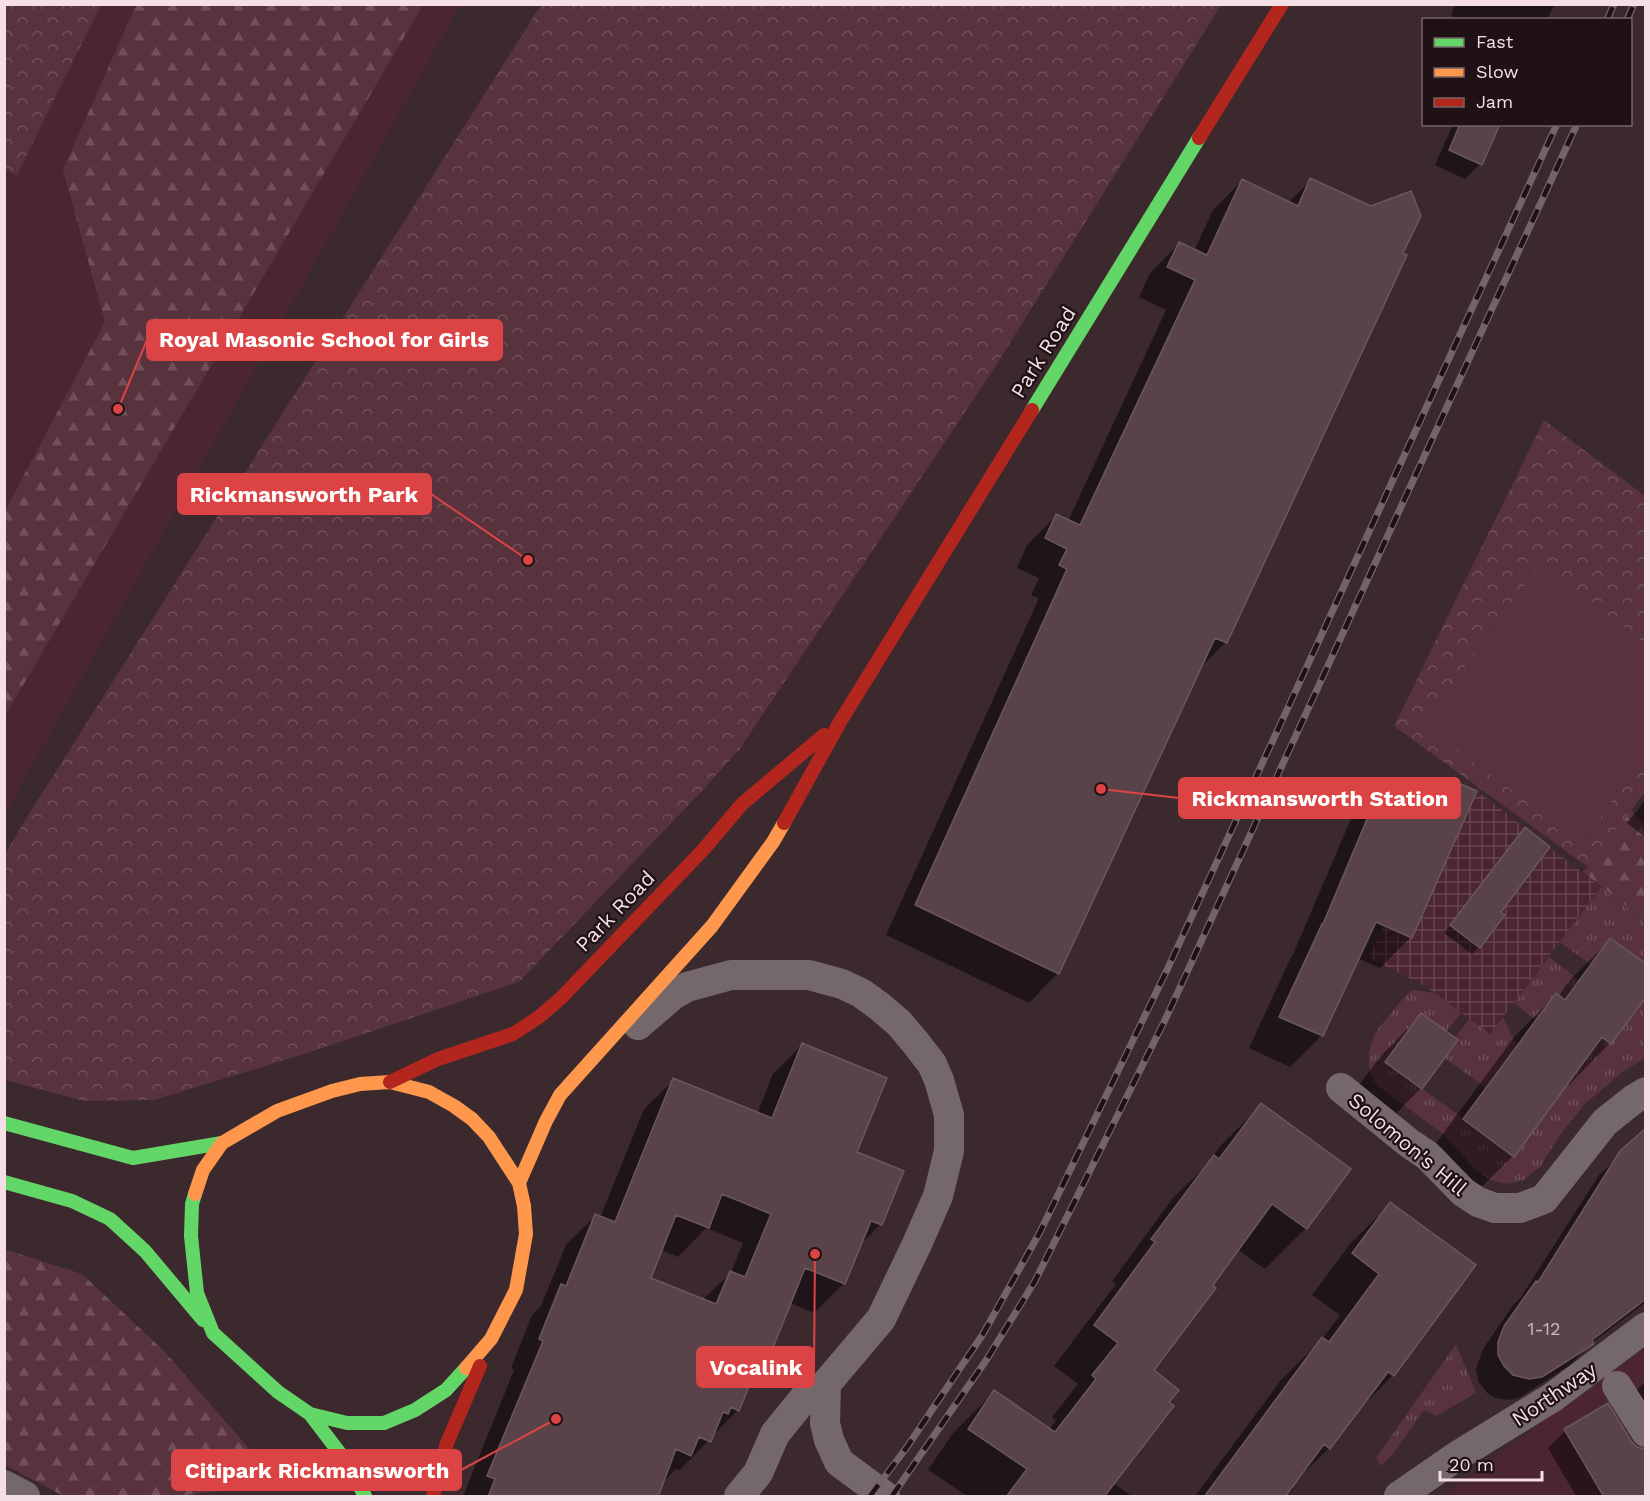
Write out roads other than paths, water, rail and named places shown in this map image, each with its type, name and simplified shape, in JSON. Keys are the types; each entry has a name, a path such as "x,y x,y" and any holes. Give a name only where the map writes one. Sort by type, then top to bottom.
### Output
{"main road":[{"name":"Park Road","path":"519,1183 560,1095 712,926 773,842 840,722 1282,4"},
{"name":"Park Road","path":"390,1082 438,1059 513,1034 539,1017 561,998 703,850 742,804 840,722"},
{"path":"4,1123 133,1158 222,1143 277,1111 332,1091 360,1084 390,1082 429,1092 472,1119 489,1137 519,1183 524,1206 526,1234 516,1290 491,1339 447,1443 434,1497"},
{"path":"213,1333 197,1293 191,1236 192,1204 203,1170 222,1143"},
{"path":"4,1182 72,1201 110,1220 145,1251 213,1333 278,1392 310,1414 345,1460 365,1497"},
{"path":"310,1414 347,1423 384,1423 415,1410 446,1390 491,1339"}],"street":[{"path":"579,1075 673,995 687,987 731,975 809,975 842,984 861,993 879,1006 899,1023 915,1042 932,1064 939,1080 949,1115 949,1151 938,1197 917,1244 881,1319 826,1384 805,1397 775,1434 758,1473 739,1497"},
{"name":"Solomon's Hill","path":"1341,1088 1428,1156 1463,1192 1478,1202 1495,1208 1520,1208 1544,1199 1605,1122 1646,1092"},
{"name":"Northway","path":"1398,1497 1457,1456 1553,1397 1646,1327"},
{"path":"826,1384 825,1423 829,1440 839,1462 885,1497"},
{"path":"1617,1386 1646,1432"},
{"path":"4,1485 24,1497"}],"railway":[{"path":"1608,18 1614,4"},
{"path":"1628,18 1634,4"},
{"path":"870,1496 907,1447 983,1334 1040,1232 1167,970 1556,126"},
{"path":"892,1496 987,1359 1035,1281 1165,1020 1576,126"}],"place":[{"name":"Royal Masonic School for Girls","path":"118,409"},
{"name":"Rickmansworth Park","path":"528,560"},
{"name":"Rickmansworth Station","path":"1101,789"},
{"name":"Vocalink","path":"815,1254"},
{"name":"Citipark Rickmansworth","path":"556,1419"}]}
